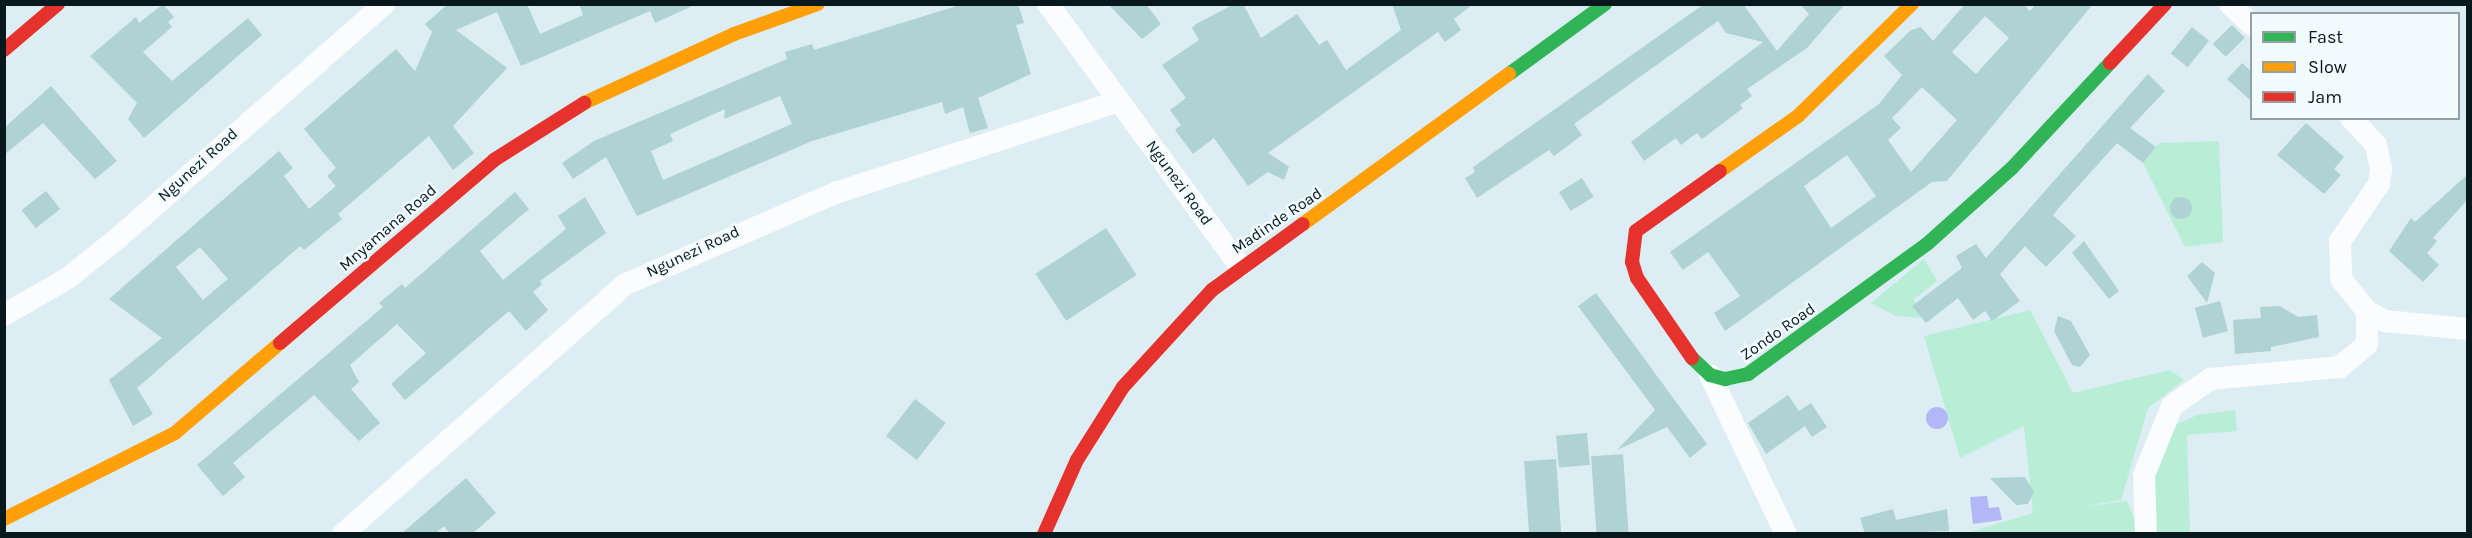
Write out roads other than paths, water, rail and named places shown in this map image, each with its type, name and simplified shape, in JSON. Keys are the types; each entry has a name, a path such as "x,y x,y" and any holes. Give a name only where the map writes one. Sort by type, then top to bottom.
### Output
{"street":[{"path":"4,50 58,4"},
{"name":"Ngunezi Road","path":"4,315 68,278 118,238 384,4"},
{"name":"Mnyamana Road","path":"4,519 175,433 485,167 563,113 734,34 818,4"},
{"name":"Ngunezi Road","path":"1048,4 1240,266"},
{"name":"Madinde Road","path":"1044,534 1077,460 1123,387 1178,322 1240,266 1605,4"},
{"path":"1786,534 1710,375 1697,366 1636,278 1632,262 1636,231 1798,116 1912,4"},
{"name":"Zondo Road","path":"1710,375 1725,379 1748,374 1927,244 2012,168 2165,4"},
{"path":"2230,4 2250,23"},
{"name":"Ngunezi Road","path":"343,534 626,284 838,192 1119,101"},
{"path":"2352,120 2376,145 2382,169 2379,184 2340,241 2336,258 2341,279 2367,311 2407,326 2468,329"},
{"path":"2146,534 2144,475 2172,406 2210,379 2340,367 2367,344 2367,311"}],"water":[{"path":"1933,407 1941,407 1948,414 1948,422 1941,429 1933,429 1926,422 1926,414"},
{"path":"1987,496 1989,508 1999,507 2002,520 1973,524 1970,497"}]}
